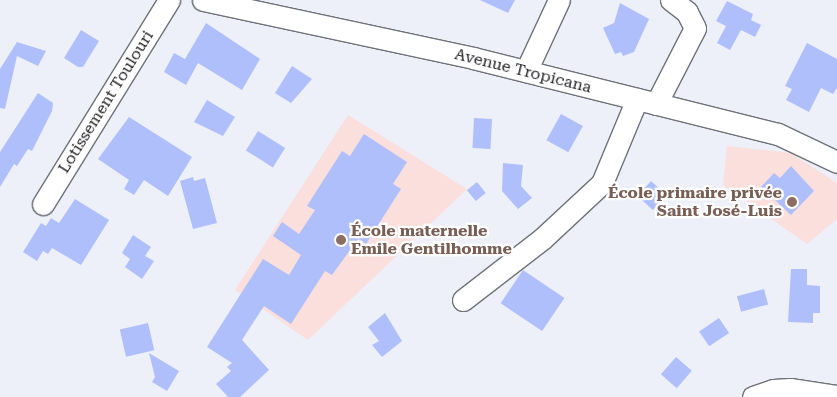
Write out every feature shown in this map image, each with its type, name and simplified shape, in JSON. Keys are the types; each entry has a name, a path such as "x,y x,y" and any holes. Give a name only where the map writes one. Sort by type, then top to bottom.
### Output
{"street":[{"name":"Lotissement Toulouri","path":"43,204 170,0"},
{"name":"Avenue Tropicana","path":"207,0 526,71 778,134 837,162"},
{"path":"526,71 559,0"},
{"path":"463,300 542,239 602,183 647,102 695,28 687,12 671,0"},
{"path":"753,397 782,389 837,396"}],"shaded area":[{"name":"École maternelle Emile Gentilhomme","path":"348,115 467,189 308,340 235,290"},
{"name":"École primaire privée Saint José-Luis","path":"727,146 791,153 837,183 837,219 807,244 723,185"}],"building":[{"path":"480,0 515,0 508,13"},
{"path":"727,1 753,14 751,20 761,25 755,37 741,30 730,50 717,43 726,26 716,21"},
{"path":"620,3 649,19 634,52 623,56 621,52 615,54 603,28 614,23"},
{"path":"206,23 260,59 242,90 198,63 186,85 164,72 174,53 185,59"},
{"path":"81,30 99,41 83,67 78,67 64,58"},
{"path":"17,42 46,51 38,66 17,56 5,109 0,108 0,69"},
{"path":"807,43 837,59 837,88 833,94 821,88 809,112 786,100 792,89 785,86"},
{"path":"292,66 312,79 291,103 275,93"},
{"path":"38,93 53,103 52,111 32,151 28,149 17,166 14,164 0,187 0,152"},
{"path":"207,100 235,117 223,136 194,122"},
{"path":"561,114 583,126 568,152 546,140"},
{"path":"129,117 192,157 168,196 144,180 134,195 124,189 129,180 98,159"},
{"path":"474,118 492,119 490,149 472,148"},
{"path":"258,131 285,148 273,167 246,151"},
{"path":"364,134 407,162 393,184 401,189 366,244 358,239 332,275 325,271 291,324 264,306 242,340 269,370 240,397 228,397 216,384 231,371 227,367 232,363 207,347 263,259 289,275 301,255 273,236 282,222 299,234 315,210 307,206 342,151 350,156"},
{"path":"503,163 523,165 521,186 532,198 518,209 502,191"},
{"path":"791,166 814,191 791,215 761,187 774,173 780,178"},
{"path":"193,177 194,181 205,178 217,223 193,229 180,181"},
{"path":"651,181 666,195 653,210 637,196"},
{"path":"477,182 486,193 476,201 467,190"},
{"path":"75,199 109,220 81,265 52,248 48,254 43,251 37,261 23,252 41,223 46,226 51,218 59,223"},
{"path":"133,235 151,247 145,256 154,261 142,279 125,267 130,259 122,253"},
{"path":"791,269 807,269 807,285 820,286 820,313 813,313 813,323 788,322"},
{"path":"523,270 564,298 542,331 501,303"},
{"path":"764,289 768,304 741,312 737,296"},
{"path":"385,313 402,341 382,357 372,345 379,341 368,327"},
{"path":"719,318 729,333 709,346 699,331"},
{"path":"148,323 154,350 126,357 120,330"},
{"path":"149,353 179,371 167,391 152,382 155,377"},
{"path":"676,357 692,371 677,388 661,374"}],"place":[{"name":"École primaire privée Saint José-Luis","path":"792,202"},
{"name":"École maternelle Emile Gentilhomme","path":"341,240"}]}
